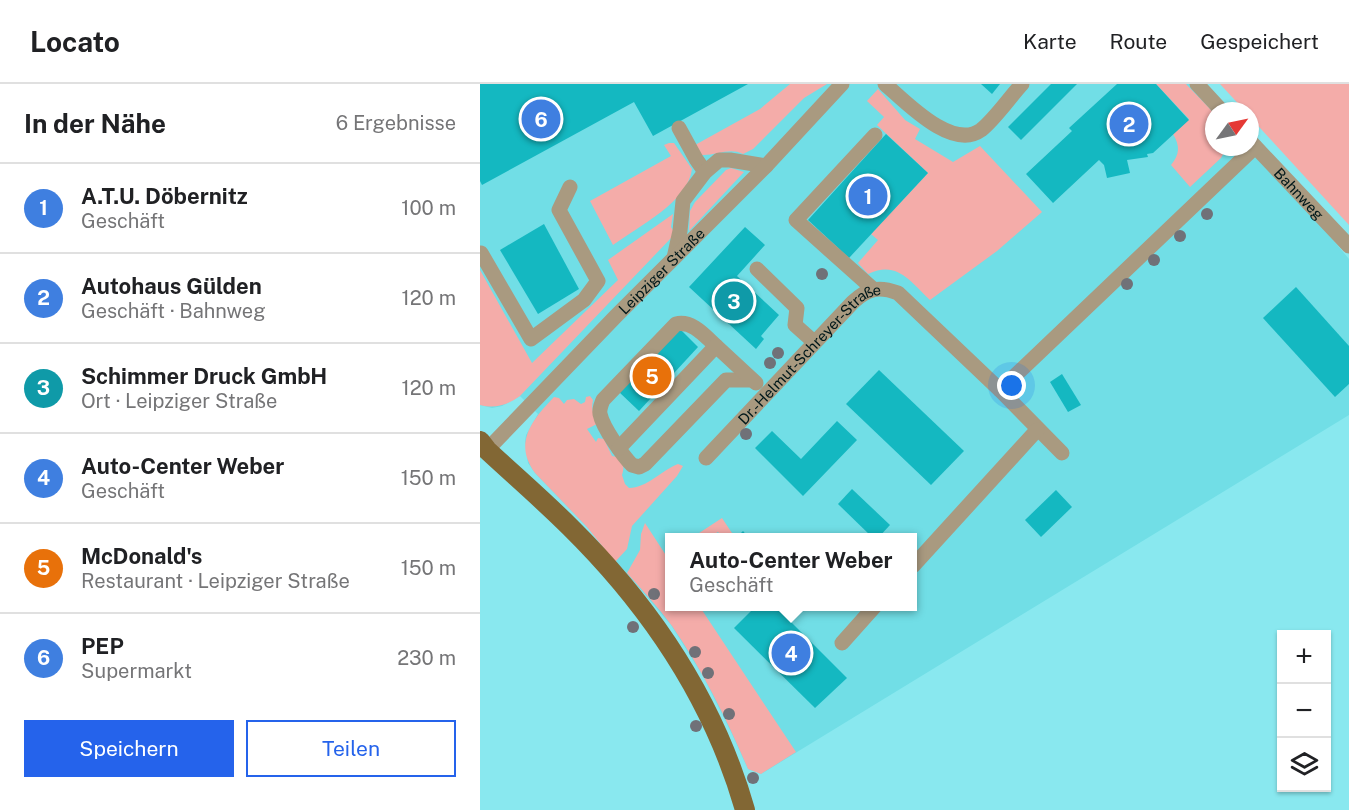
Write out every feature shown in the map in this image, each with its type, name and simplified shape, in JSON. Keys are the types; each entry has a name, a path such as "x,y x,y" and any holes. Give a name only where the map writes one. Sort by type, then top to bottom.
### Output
{"main road":[{"path":"482,449 585,542 640,605 665,639 703,702 726,752 746,810"}],"street":[{"name":"Leipziger Straße","path":"482,449 766,166 842,84"},
{"path":"885,84 915,110 945,131 958,135 970,135 981,130 1022,84"},
{"path":"1197,84 1214,102"},
{"path":"679,128 705,172"},
{"path":"872,288 796,220 875,135"},
{"name":"Bahnweg","path":"1259,151 1349,246"},
{"path":"1000,390 1240,156"},
{"path":"674,258 683,201 705,172 719,160 747,161 766,166"},
{"path":"481,253 531,339 584,300 598,281 559,210 570,187"},
{"path":"757,269 797,308 795,325 814,342"},
{"name":"Dr.-Helmut-Schreyer-Straße","path":"706,458 853,302 872,288 886,288 898,293 1062,453"},
{"path":"752,380 726,380 721,383 645,464 635,466 628,461 600,413 601,404 607,395 676,324 686,323 692,326 767,393"},
{"path":"619,448 716,346"},
{"path":"917,561 1037,430"},
{"path":"842,643 871,611"}],"shaded area":[{"path":"480,84 1197,84 1208,102 1205,102 1205,156 1259,156 1259,152 1349,259 1349,415 761,774 748,769 703,676 671,625 587,527 528,463 526,435 538,414 520,396 502,406 492,408 480,405"},
{"path":"790,84 827,84 804,98 753,149 743,154 733,151 701,155 695,145 760,109"},
{"path":"1156,84 1186,84 1205,104 1205,156 1222,156 1190,187 1171,165 1178,150 1173,134 1189,119"},
{"path":"1220,84 1349,84 1349,225 1259,127 1259,102 1237,102"},
{"path":"878,89 905,120 920,129 915,139 953,162 980,146 1042,212 997,251 930,300 909,280 895,271 878,270 868,274 858,263 878,240 871,234 928,173 877,125 884,117 867,101"},
{"path":"674,143 692,169 689,181 672,203 613,245 590,201 671,156 664,145"},
{"path":"731,168 744,172 689,231 690,211 695,202 726,170"},
{"path":"673,214 671,227 675,233 673,236 520,396 501,405 491,407 480,405 480,270 532,363 618,280 608,260"},
{"path":"590,396 593,400 593,412 599,423 587,429 596,442 598,438 604,439 612,456 621,461 622,475 629,488 642,485 678,464 683,466 677,476 632,526 627,549 615,562 587,527 535,473 526,452 528,432 539,414 554,397 559,398 564,404 567,400 574,399 581,404 585,402 586,397"},
{"path":"722,518 732,533 718,532 699,533"},
{"path":"645,523 665,554 665,611 703,611 796,752 761,774 748,769 714,696 672,626 627,573 640,550 641,534"}],"building":[{"path":"480,84 748,84 653,136 634,102 482,185 480,181"},
{"path":"981,84 1000,84 992,94"},
{"path":"1051,84 1077,84 1021,140 1008,127"},
{"path":"1117,84 1156,84 1189,120 1153,153 1147,154 1148,157 1127,160 1130,173 1107,178 1104,165 1099,160 1053,203 1026,174 1072,131 1069,128"},
{"path":"886,134 928,173 849,258 808,220"},
{"path":"544,224 579,289 538,314 500,250"},
{"path":"745,227 765,245 737,276 779,315 761,336 764,339 756,349 689,287"},
{"path":"1296,287 1349,346 1349,384 1335,397 1263,318"},
{"path":"678,327 698,347 639,411 618,391"},
{"path":"879,370 964,451 931,485 846,404"},
{"path":"1062,374 1081,405 1068,412 1050,382"},
{"path":"837,421 857,440 803,496 755,448 772,431 801,459"},
{"path":"852,489 890,525 883,533 868,533 838,504"},
{"path":"1056,490 1072,507 1041,537 1025,520"},
{"path":"751,611 780,611 847,678 815,708 734,628"}],"place":[{"name":"PEP","path":"541,119"},
{"name":"Autohaus Gülden","path":"1129,124"},
{"name":"A.T.U. Döbernitz","path":"868,196"},
{"name":"Schimmer Druck GmbH","path":"734,301"},
{"name":"McDonald's","path":"652,376"},
{"name":"Auto-Center Weber","path":"791,653"}]}
